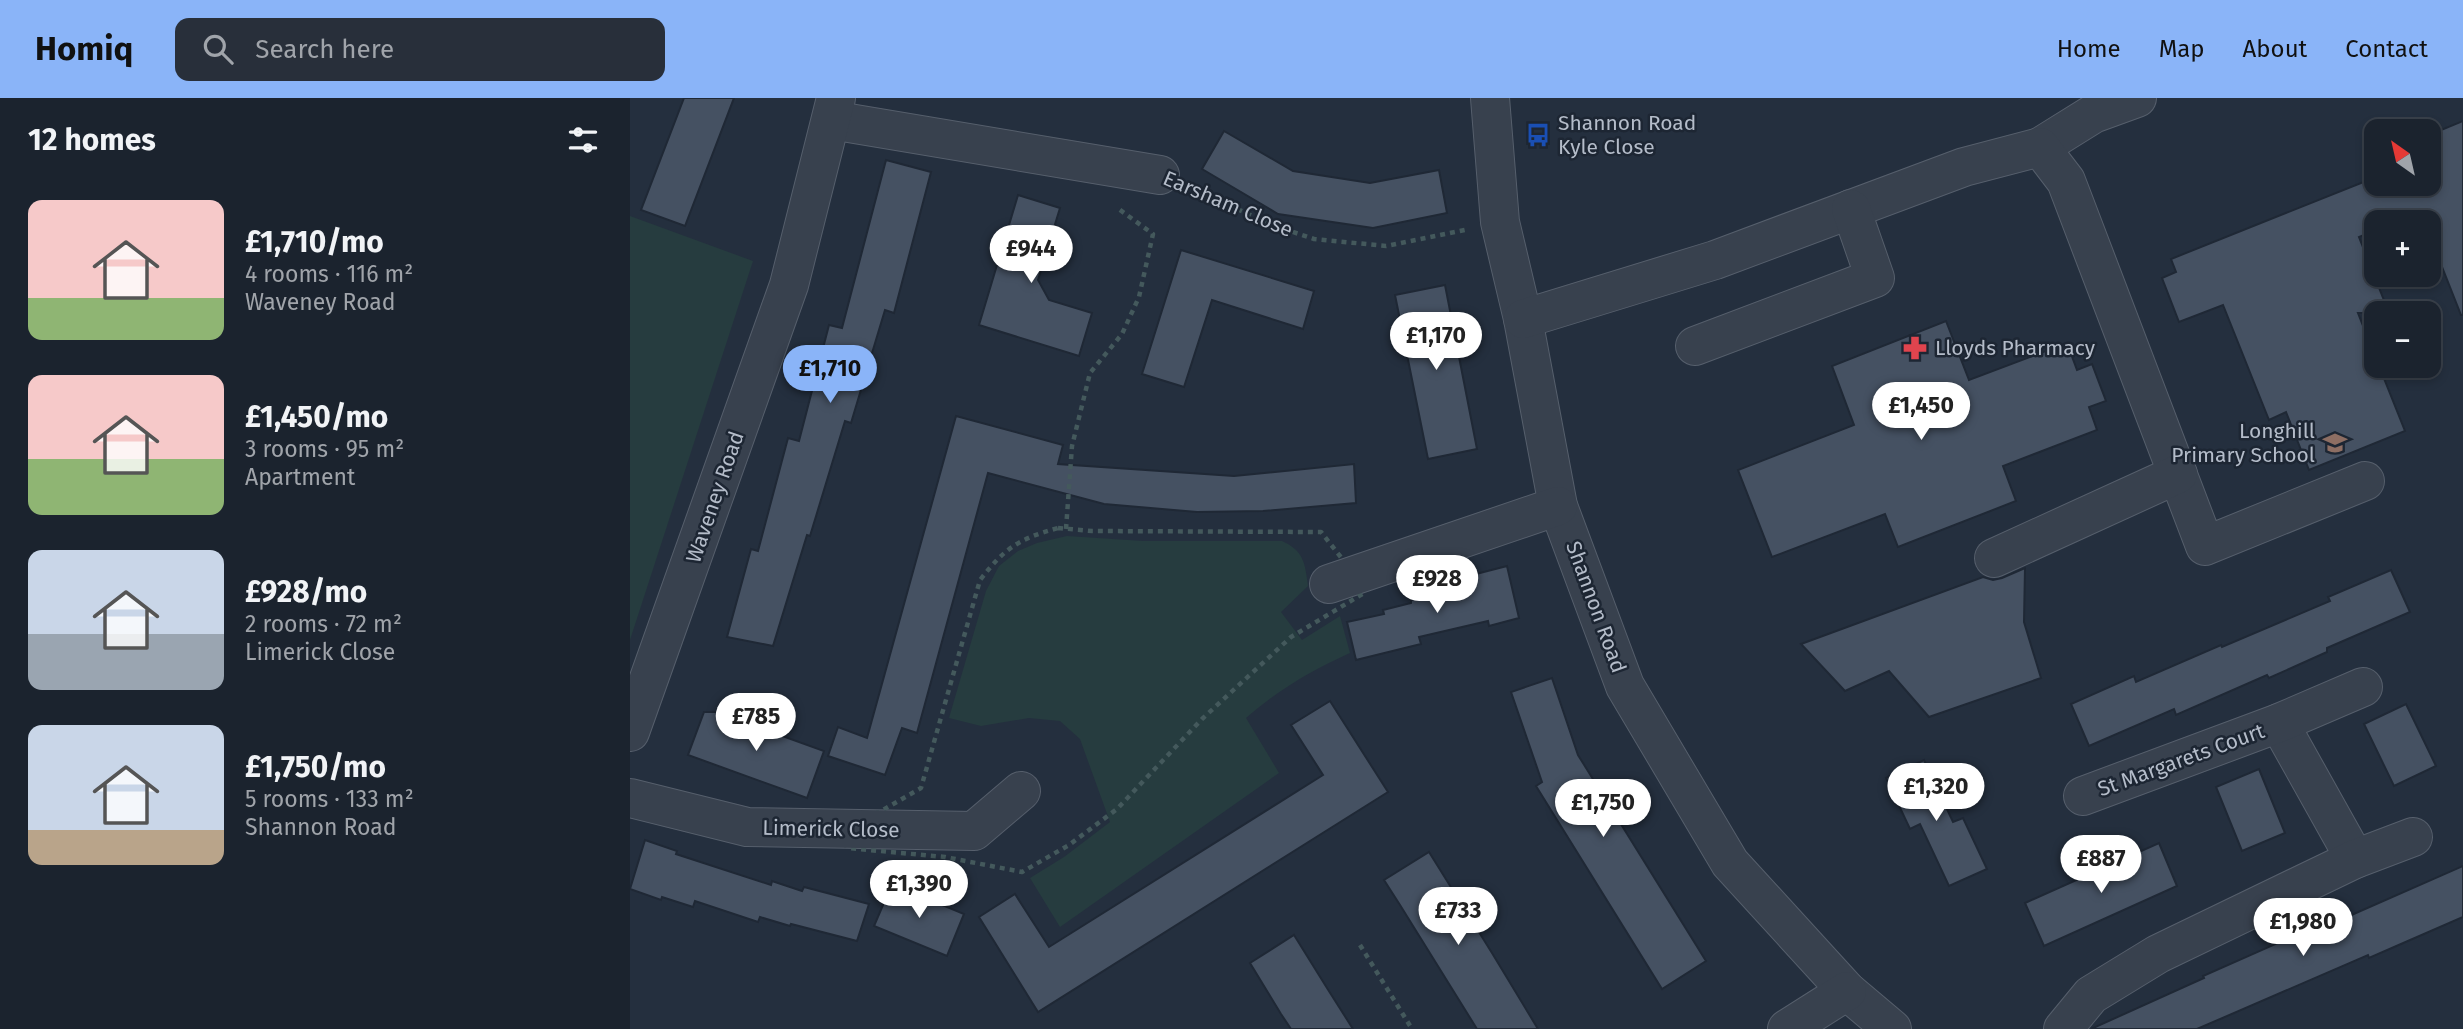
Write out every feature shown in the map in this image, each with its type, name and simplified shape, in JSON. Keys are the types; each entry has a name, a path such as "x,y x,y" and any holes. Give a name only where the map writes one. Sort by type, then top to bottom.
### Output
{"street":[{"name":"Shannon Road","path":"1490,98 1500,222 1523,319 1558,506 1625,686 1730,863 1847,990 1892,1029"},
{"path":"1523,319 1715,260 1964,167 2040,147 2093,114 2137,98"},
{"name":"Earsham Close","path":"833,109 1160,174"},
{"name":"Waveney Road","path":"630,732 789,285 833,109"},
{"path":"2040,147 2066,181 2205,546 2365,481"},
{"path":"1695,346 1875,278 1851,209"},
{"path":"1994,558 2178,474"},
{"path":"1342,579 1558,506"},
{"name":"St Margarets Court","path":"2083,796 2279,723 2363,687"},
{"name":"St Margarets Court","path":"2279,723 2356,859"},
{"name":"Limerick Close","path":"630,798 747,827 974,831 1021,791"},
{"path":"2063,1029 2091,995 2158,954 2356,859 2413,837"},
{"path":"1787,1029 1847,990"}],"path":[{"name":"Earsham Close","path":"1160,174 1272,225 1314,239 1386,246 1500,222"},
{"path":"1066,528 1072,446 1090,373 1122,334 1139,297 1153,234 1113,205"},
{"path":"1066,528 1092,531 1321,531 1342,579 1364,593 1291,637 1202,719 1117,809 1069,845 1022,872 945,857 846,848 838,829 881,811 920,788 980,580 999,555 1027,537 1066,528"},
{"path":"1360,945 1412,1029"}],"green space":[{"path":"630,216 753,261 630,640"},
{"path":"1067,536 1143,541 1282,541 1295,549 1302,559 1308,586 1281,612 1302,640 1340,616 1350,653 1296,681 1246,718 1279,773 1060,927 1030,878 1064,857 1110,822 1080,739 1060,721 1029,718 981,726 949,718 986,591 999,566 1018,551"}],"building":[{"path":"684,98 734,98 685,226 641,210"},
{"path":"2463,121 2463,315 2441,264 2441,210 2364,210 2364,235 2359,237 2364,250 2364,287 2379,287 2384,301 2364,301 2364,313 2358,313 2364,328 2364,378 2384,378 2405,431 2309,470 2286,412 2269,420 2223,305 2179,322 2162,278 2176,272 2171,259 2364,182 2364,196 2441,196 2441,130"},
{"path":"1224,131 1293,171 1370,183 1439,170 1447,213 1373,228 1278,214 1202,169"},
{"path":"886,160 931,172 894,313 885,310 851,423 845,421 773,646 727,637 751,549 758,551 788,438 799,441 829,325 842,328"},
{"path":"1018,195 1060,208 1038,280 1049,300 1092,313 1079,356 979,325"},
{"path":"1181,250 1314,291 1303,329 1212,300 1184,387 1142,374"},
{"path":"1445,285 1477,449 1428,459 1395,295"},
{"path":"1946,321 1969,380 2067,343 2077,370 2092,364 2106,401 2089,407 2097,430 2003,466 2016,501 1898,547 1885,514 1772,557 1738,470 1854,425 1832,366"},
{"path":"956,416 1063,445 1058,464 1234,476 1354,464 1356,503 1263,511 1197,512 1104,504 988,473 917,733 902,728 885,775 828,756 838,727 867,738"},
{"path":"1507,566 1519,618 1489,626 1488,621 1419,637 1421,644 1356,660 1347,622 1384,614 1383,610 1444,592 1442,588 1477,579 1476,574"},
{"path":"2025,568 2024,622 2041,678 1929,717 1889,671 1845,691 1801,644 1983,577 1993,580"},
{"path":"2391,570 2410,612 2327,648 2327,652 2269,678 2267,675 2176,715 2174,709 2089,746 2071,704 2134,676 2136,682 2221,645 2222,647 2330,601 2328,597"},
{"path":"1552,678 1578,755 1706,961 1662,989 1536,786 1542,782 1511,692"},
{"path":"1330,701 1388,792 1038,1012 979,917 1015,894 1049,947 1323,775 1291,725"},
{"path":"2406,704 2436,766 2394,786 2364,724"},
{"path":"704,712 716,712 824,751 807,798 688,755"},
{"path":"1924,760 1953,822 1963,818 1987,869 1949,886 1920,824 1910,829 1886,778"},
{"path":"2259,769 2285,833 2242,851 2216,787"},
{"path":"645,840 677,851 676,854 771,885 772,881 802,891 804,887 869,904 857,941 760,917 758,922 695,901 693,907 662,897 661,900 630,889"},
{"path":"2159,843 2177,886 2044,946 2025,903"},
{"path":"1429,852 1538,1029 1477,1029 1384,880"},
{"path":"2463,866 2463,917 2197,1029 2091,1029 2339,916 2340,920"},
{"path":"892,884 964,914 947,956 874,926"},
{"path":"1294,935 1353,1029 1291,1029 1281,1014 1250,963"}],"place":[{"name":"Shannon Road Kyle Close","path":"1538,135"},
{"name":"Lloyds Pharmacy","path":"1915,348"},
{"name":"Longhill Primary School","path":"2335,443"}]}
